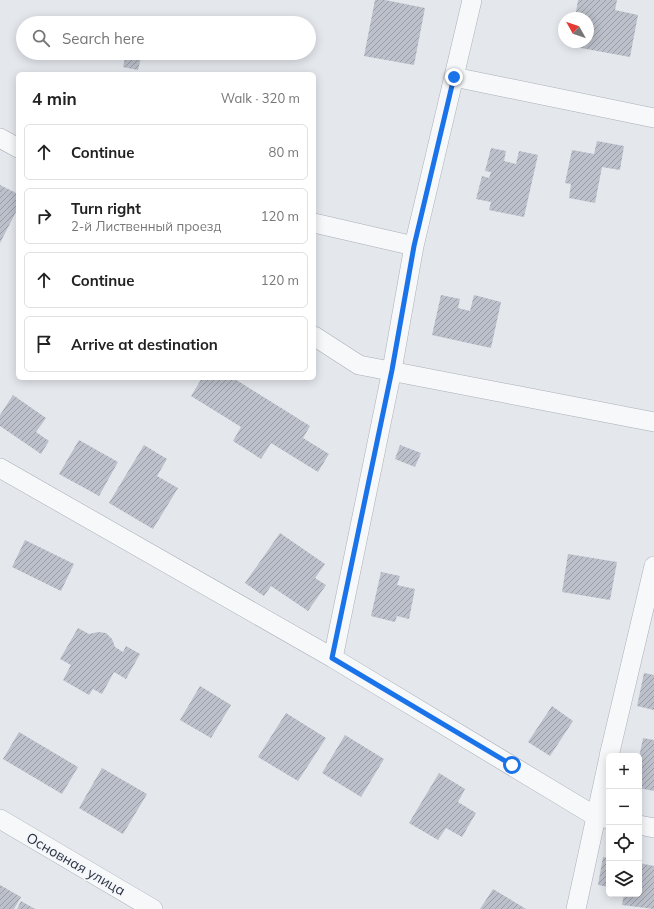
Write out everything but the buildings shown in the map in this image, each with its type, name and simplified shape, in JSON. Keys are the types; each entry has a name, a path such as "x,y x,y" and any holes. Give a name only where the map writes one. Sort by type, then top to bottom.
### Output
{"street":[{"path":"332,658 392,370 414,246 472,0"},
{"path":"454,77 654,118"},
{"path":"0,138 16,147"},
{"path":"316,223 414,246"},
{"path":"316,337 360,365 654,422"},
{"path":"0,468 332,658 602,818"},
{"path":"610,753 654,566"},
{"path":"576,909 602,818 606,783"},
{"name":"Основная улица","path":"0,819 153,909"},
{"path":"642,826 654,828"}],"route":[{"path":"454,77 414,246 392,370 332,658 512,765"}]}
